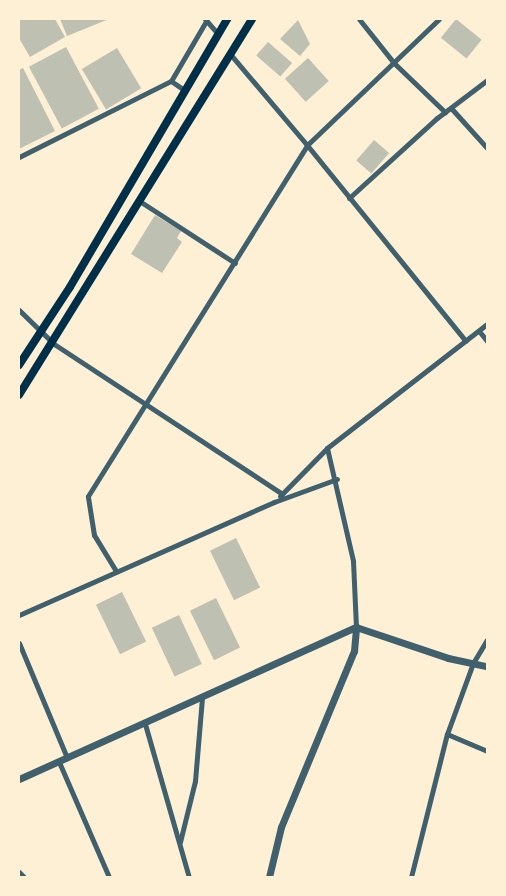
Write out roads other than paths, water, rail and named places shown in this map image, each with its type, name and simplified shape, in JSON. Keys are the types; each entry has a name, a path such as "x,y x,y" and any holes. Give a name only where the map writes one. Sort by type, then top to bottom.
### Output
{"main road":[{"path":"19,365 42,332 227,19"},
{"path":"19,396 54,344 252,19"}],"street":[{"path":"359,19 394,64 445,112"},
{"path":"116,571 94,536 88,496 149,404 307,145 439,19"},
{"path":"19,157 171,81 206,20 218,34"},
{"path":"231,55 466,340"},
{"path":"349,198 445,112 487,80"},
{"path":"171,81 184,89"},
{"path":"451,108 487,148"},
{"path":"141,202 235,263"},
{"path":"19,310 54,344 149,404 282,494"},
{"path":"274,502 327,448 487,324"},
{"path":"479,331 487,341"},
{"path":"269,877 281,827 354,651 356,627 353,561 337,479 327,448"},
{"path":"19,615 274,502 337,479"},
{"path":"19,778 145,724 356,627 487,666"},
{"path":"411,877 447,734 473,663 487,640"},
{"path":"19,643 67,758"},
{"path":"180,843 195,781 202,698"},
{"path":"145,724 189,877"},
{"path":"447,734 487,751"},
{"path":"59,762 109,877"},
{"path":"19,872 24,877"}]}
